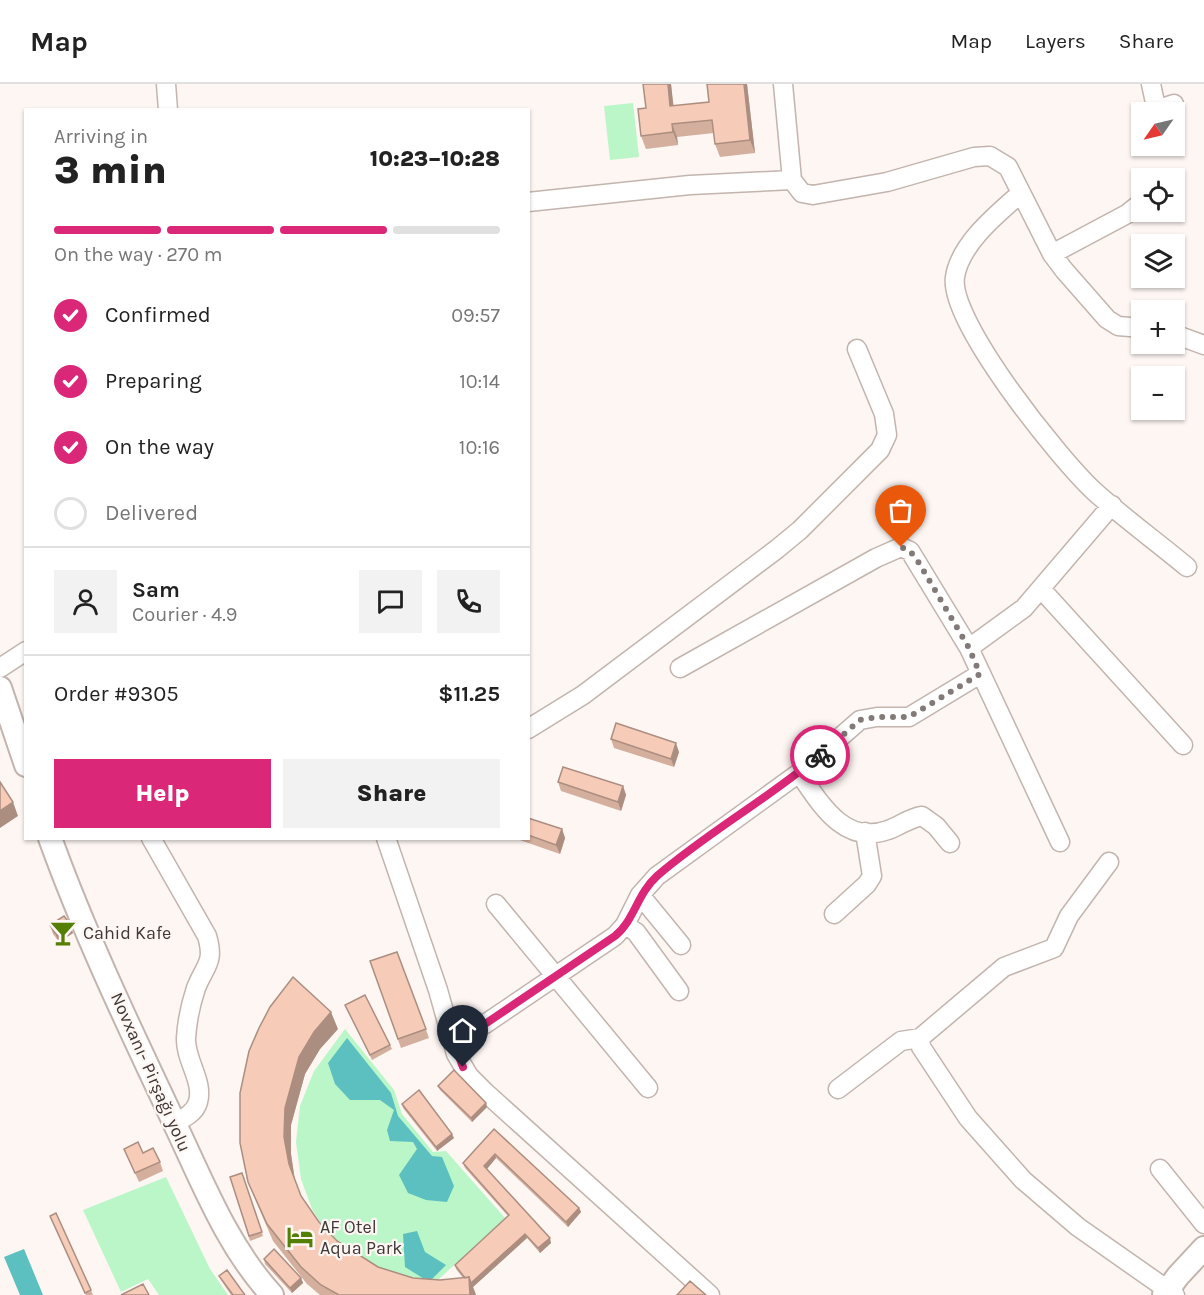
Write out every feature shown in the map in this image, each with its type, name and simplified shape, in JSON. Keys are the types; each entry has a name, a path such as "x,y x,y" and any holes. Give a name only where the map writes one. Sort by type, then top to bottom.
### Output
{"main road":[{"path":"0,688 24,759"},
{"name":"Novxanı- Pirşağı yolu","path":"51,840 88,932 220,1219 242,1256 272,1295"},
{"path":"1171,1294 1204,1248"},
{"path":"1171,1294 1204,1264"}],"street":[{"path":"166,84 168,108"},
{"path":"783,84 792,180 802,193 813,195 887,182 953,162 990,156 1008,167 1052,254 1107,319 1118,326 1131,327"},
{"path":"1151,84 1155,102"},
{"path":"530,202 690,185 792,180"},
{"path":"1021,193 987,223 969,246 955,277 957,299 1016,400 1094,491 1187,567"},
{"path":"1052,254 1131,211"},
{"path":"1185,338 1204,345"},
{"path":"530,728 583,695 785,543 880,450 887,435 884,414 857,349"},
{"path":"969,648 1003,626 1042,590 1112,505"},
{"path":"680,668 876,558 901,547 910,551 969,648 1060,842"},
{"path":"1042,590 1183,745"},
{"path":"0,668 24,652"},
{"path":"452,1038 485,1024 615,936 625,925 640,895 657,876 799,773 860,720 877,717 909,717 980,674"},
{"path":"799,773 836,823 865,832 887,830 922,816 936,826 950,843"},
{"path":"834,914 867,884 872,876 865,832"},
{"path":"152,840 207,936 212,951 210,963 197,987 186,1041 200,1092 193,1112 174,1123"},
{"path":"387,840 412,909 463,1067 485,1092 710,1295"},
{"path":"838,1089 901,1041 920,1038 1004,967 1054,948 1069,916 1109,862"},
{"path":"640,895 681,945"},
{"path":"496,904 557,975 648,1088"},
{"path":"625,925 636,932 679,991"},
{"path":"920,1038 921,1047 968,1118 1023,1180 1078,1227 1171,1294"},
{"path":"1160,1169 1204,1224"}],"green space":[{"path":"633,103 639,157 610,160 604,106"},
{"path":"345,1029 394,1090 402,1114 433,1152 446,1151 505,1218 426,1291 387,1279 330,1237 312,1209 301,1179 296,1142 300,1106 314,1071"},
{"path":"166,1177 210,1269 228,1295 159,1295 148,1279 121,1292 83,1210"}],"water":[{"path":"347,1038 391,1093 398,1116 432,1156 442,1157 454,1186 447,1202 426,1200 408,1193 399,1175 417,1149 413,1142 390,1141 387,1130 394,1110 380,1100 350,1100 335,1084 328,1063"},
{"path":"417,1231 425,1252 446,1265 429,1282 405,1267 403,1234"},
{"path":"24,1249 43,1295 20,1295 4,1257"}],"building":[{"path":"643,84 668,84 670,106 709,102 707,84 744,84 750,140 715,144 712,120 672,124 673,132 641,136 638,109 646,108"},
{"path":"616,723 676,743 671,759 611,739"},
{"path":"563,767 623,786 618,802 558,782"},
{"path":"0,782 13,802 0,811"},
{"path":"530,819 562,829 556,845 530,836"},
{"path":"64,916 70,924 55,933 50,925"},
{"path":"397,952 426,1029 398,1039 370,961"},
{"path":"293,977 331,1012 314,1032 299,1057 285,1108 284,1137 289,1164 301,1196 319,1222 337,1241 378,1267 413,1278 440,1280 469,1277 470,1295 339,1295 321,1285 301,1267 267,1224 248,1182 240,1143 240,1093 249,1051 259,1028 270,1007"},
{"path":"365,995 390,1045 370,1055 345,1005"},
{"path":"454,1070 486,1103 471,1118 438,1086"},
{"path":"419,1090 452,1134 436,1147 402,1104"},
{"path":"494,1129 579,1208 566,1222 495,1154 484,1166 550,1238 538,1248 525,1234 471,1283 469,1277 465,1278 455,1265 509,1215 463,1163"},
{"path":"138,1142 143,1153 153,1148 160,1162 135,1173 124,1149"},
{"path":"242,1173 262,1232 249,1236 230,1177"},
{"path":"56,1213 91,1290 85,1293 50,1216"},
{"path":"274,1249 301,1278 290,1288 264,1259"},
{"path":"227,1270 245,1295 233,1295 219,1276"},
{"path":"690,1281 706,1295 677,1295"},
{"path":"143,1284 149,1295 121,1295"}],"way so far":[{"path":"820,755 860,720 877,717 909,717 919,714 980,674 969,648 919,563 910,551 901,547"}],"place":[{"name":"Cahid Kafe","path":"63,933"},
{"name":"AF Otel Aqua Park","path":"300,1237"}],"route":[{"path":"463,1067 456,1054 452,1038 485,1024 615,936 625,925 640,895 657,876 799,773 820,755"}]}
